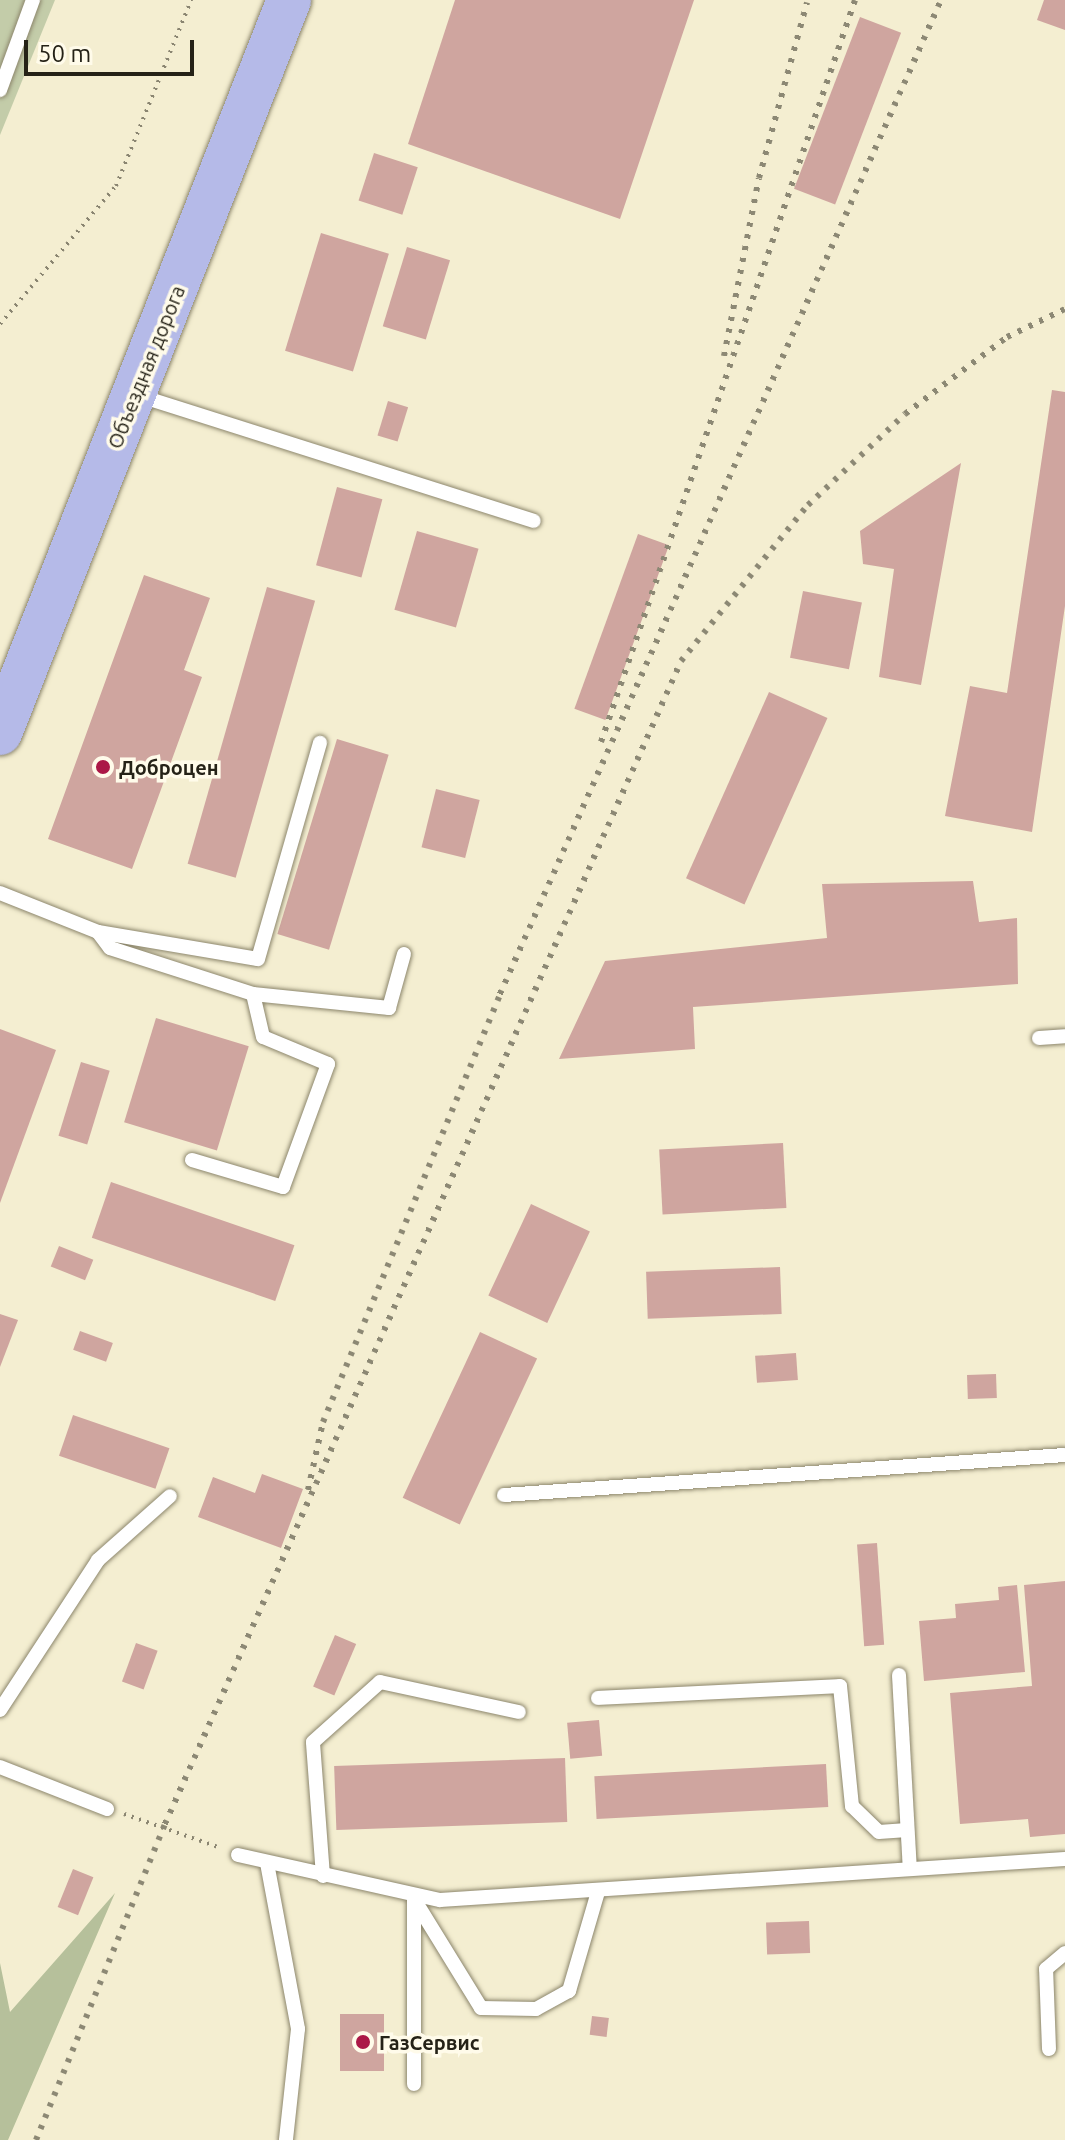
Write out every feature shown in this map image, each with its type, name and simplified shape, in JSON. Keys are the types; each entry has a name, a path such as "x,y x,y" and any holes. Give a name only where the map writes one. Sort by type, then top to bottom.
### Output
{"main road":[{"name":"Объездная дорога","path":"0,733 289,0"}],"lane":[{"path":"0,90 33,0"},
{"path":"135,394 534,521"},
{"path":"0,893 98,932 258,959 320,743"},
{"path":"98,932 110,948 253,994 389,1008 404,954"},
{"path":"192,1160 283,1187 328,1064 263,1037 253,994"},
{"path":"1039,1038 1065,1036"},
{"path":"504,1495 1065,1455"},
{"path":"0,1710 98,1560 170,1496"},
{"path":"899,1675 910,1869"},
{"path":"323,1876 313,1742 380,1682 519,1712"},
{"path":"598,1698 840,1686 852,1806 879,1832 907,1830"},
{"path":"0,1767 107,1809"},
{"path":"238,1855 414,1899 598,1892 1065,1859"},
{"path":"267,1863 298,2029 286,2140"},
{"path":"414,1899 481,2008 536,2009 569,1991 598,1892"},
{"path":"414,1899 414,2084"},
{"path":"1049,2049 1046,1969 1065,1953"}],"path":[{"path":"0,324 116,186 191,0"},
{"path":"107,1809 238,1855"}],"green space":[{"path":"0,0 55,0 0,135"},
{"path":"115,1893 8,2140 0,2140 0,1963 10,2012"}],"building":[{"path":"455,0 694,0 620,219 408,144"},
{"path":"1044,0 1065,0 1065,30 1037,20"},
{"path":"860,17 901,33 835,205 794,189"},
{"path":"374,153 418,167 402,215 359,201"},
{"path":"321,233 389,254 353,371 285,351"},
{"path":"407,247 450,260 426,340 383,326"},
{"path":"1052,390 1065,392 1065,606 1032,832 945,816 970,686 1007,693"},
{"path":"388,401 408,407 398,442 377,435"},
{"path":"961,463 921,685 879,677 894,569 863,564 860,531"},
{"path":"337,487 382,499 361,577 316,565"},
{"path":"417,531 479,549 456,627 394,610"},
{"path":"638,534 669,545 605,720 574,709"},
{"path":"144,575 210,598 184,670 202,677 132,869 48,839"},
{"path":"267,587 315,601 236,878 188,864"},
{"path":"803,591 862,602 849,669 790,658"},
{"path":"769,692 827,718 744,904 686,878"},
{"path":"337,739 389,755 329,950 277,934"},
{"path":"436,789 480,800 465,858 421,847"},
{"path":"973,881 979,922 1017,918 1018,984 693,1007 695,1049 559,1059 605,961 827,938 822,884"},
{"path":"156,1018 249,1046 217,1151 124,1122"},
{"path":"0,1029 56,1050 0,1203"},
{"path":"81,1062 110,1071 87,1144 58,1136"},
{"path":"783,1143 786,1208 663,1214 659,1149"},
{"path":"111,1182 294,1245 275,1301 92,1238"},
{"path":"531,1204 590,1231 547,1323 488,1296"},
{"path":"59,1246 93,1260 85,1280 51,1266"},
{"path":"780,1267 782,1314 648,1319 646,1272"},
{"path":"0,1314 18,1320 0,1367"},
{"path":"80,1331 113,1343 106,1362 73,1350"},
{"path":"480,1332 537,1359 460,1524 403,1498"},
{"path":"796,1353 798,1380 757,1383 755,1356"},
{"path":"996,1374 997,1398 968,1399 967,1375"},
{"path":"73,1415 169,1448 155,1489 59,1456"},
{"path":"262,1474 303,1489 281,1548 198,1517 213,1477 255,1493"},
{"path":"877,1543 884,1645 864,1646 857,1544"},
{"path":"1065,1581 1065,1834 1030,1837 1028,1819 960,1824 950,1693 1032,1686 1024,1585"},
{"path":"1017,1585 1025,1672 924,1681 919,1621 956,1618 955,1604 999,1600 998,1587"},
{"path":"335,1635 356,1644 334,1696 313,1687"},
{"path":"136,1643 158,1651 144,1689 122,1682"},
{"path":"599,1720 602,1756 570,1759 567,1723"},
{"path":"565,1758 567,1822 336,1830 334,1766"},
{"path":"826,1764 828,1807 597,1819 594,1776"},
{"path":"73,1869 93,1877 78,1915 58,1907"},
{"path":"809,1921 810,1953 767,1954 766,1923"},
{"name":"ГазСервис","path":"340,2014 384,2014 384,2071 340,2071"},
{"path":"592,2016 609,2018 607,2037 590,2035"}],"railway":[{"path":"601,742 855,0"},
{"path":"308,1490 323,1422 500,994 941,0"},
{"path":"724,356 759,178 807,2"},
{"path":"36,2140 165,1824 681,661 808,505 905,414 1007,337 1065,309"}],"place":[{"name":"Доброцен","path":"103,767"},
{"name":"ГазСервис","path":"363,2042"}]}
